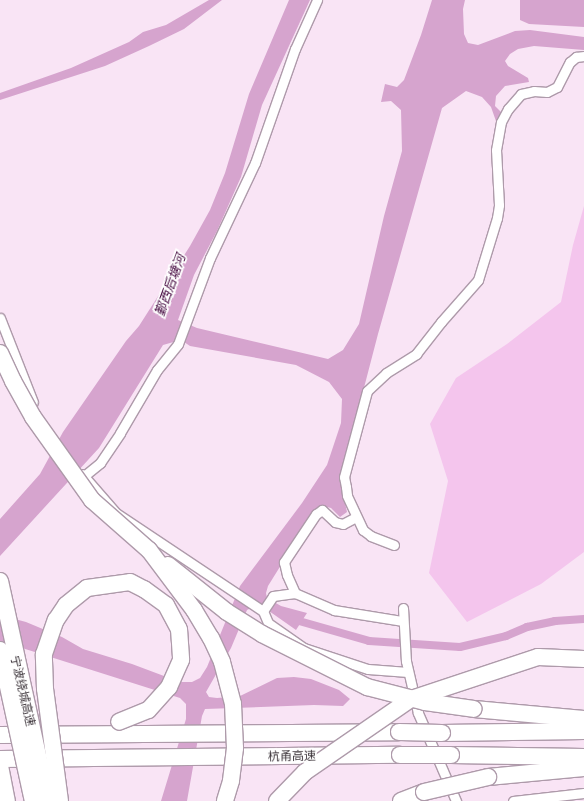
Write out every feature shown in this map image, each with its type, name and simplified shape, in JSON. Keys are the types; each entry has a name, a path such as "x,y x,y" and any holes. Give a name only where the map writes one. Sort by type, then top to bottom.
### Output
{"highway":[{"path":"0,353 13,381 33,417 92,500 149,550 227,612 262,634 312,661 367,687 425,702 474,709 584,719"},
{"path":"149,550 194,610 211,638 222,662 233,704 235,748 231,781 225,801"},
{"name":"宁波绕城高速","path":"0,581 48,801"},
{"path":"0,734 119,722 148,710 168,687 181,660 179,629 166,605 144,589 130,582 87,588 66,605 56,620 44,654 45,689 60,801"},
{"name":"宁波绕城高速","path":"0,650 33,801"},
{"path":"277,801 304,772 411,699 538,657 584,659"},
{"name":"杭甬高速","path":"0,734 584,731"},
{"name":"杭甬高速","path":"0,759 400,755 584,757"},
{"path":"0,766 7,801"},
{"path":"401,801 424,792 488,777 584,768"}],"street":[{"path":"84,476 104,457 157,370 178,344 210,258 255,163 294,49 317,0"},
{"path":"394,545 371,536 363,530 347,495 344,477 367,391 386,373 416,354 441,322 478,280 497,218 499,205 496,150 501,122 508,109 521,94 534,91 547,92 557,87 570,62 576,57 584,56"},
{"path":"0,318 31,399 57,442 116,513 259,609 268,623 304,648 368,669 408,672"},
{"path":"295,593 287,575 284,562 316,514 322,510 335,522 343,524 356,517"},
{"path":"259,609 273,596 295,593 334,610 403,624"},
{"path":"402,608 406,661 418,713 456,801"},
{"path":"513,801 584,793"}],"shaded area":[{"path":"584,206 584,552 541,584 467,622 429,573 448,481 430,424 456,378 507,344 561,302 573,245"}],"water":[{"path":"209,0 222,0 184,29 149,46 105,66 0,100 0,93 71,68 129,42 143,32 166,25"},
{"name":"鄞西后塘河","path":"289,0 310,0 262,105 241,177 217,231 194,275 178,320 197,328 328,359 343,350 359,324 384,216 402,151 401,110 391,101 381,102 385,84 397,87 404,80 432,0 465,0 463,9 464,34 468,43 478,45 515,31 530,30 584,37 584,50 534,46 518,49 510,54 505,61 508,66 528,78 529,82 505,86 496,96 495,106 503,114 497,124 491,107 482,97 466,91 442,108 378,334 347,453 344,498 347,512 340,517 331,508 323,506 309,520 268,586 266,593 267,598 281,606 307,613 296,630 259,604 247,610 231,648 206,692 209,697 217,698 240,696 277,678 294,677 311,679 339,690 350,699 343,706 314,705 205,709 202,716 187,801 161,801 186,719 186,704 180,698 0,641 0,615 26,622 62,637 83,649 132,664 180,682 192,682 200,678 207,667 240,586 302,503 327,465 341,423 342,399 329,382 296,365 190,346 184,342 177,341 163,345 99,448 0,556 0,519 40,474 63,432 126,341 139,326 190,246 210,210 225,173 249,94"},
{"path":"520,0 584,0 584,27 529,24 520,20"}],"waterway":[{"path":"292,619 369,641 460,647 506,636 527,627 555,621 584,619"}]}
